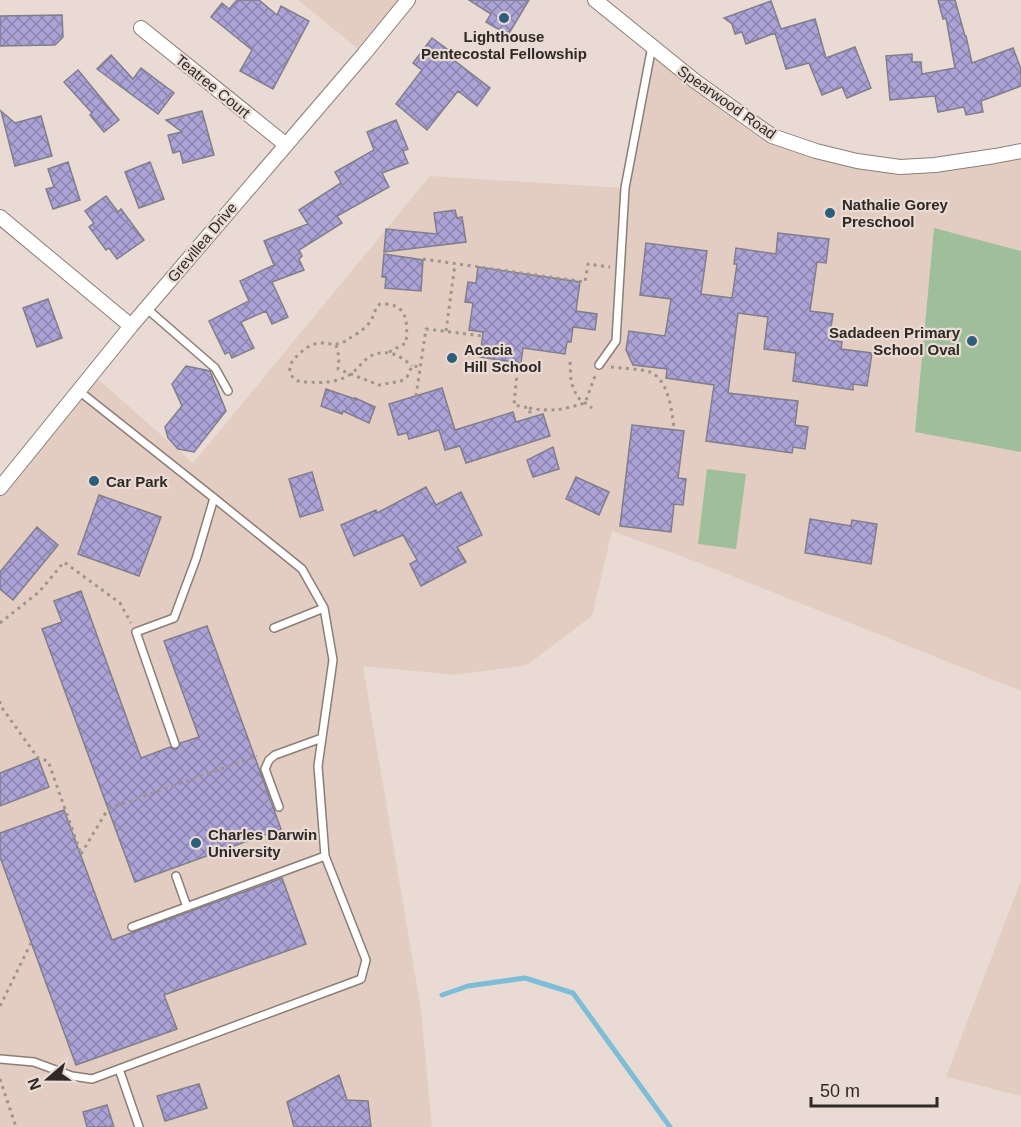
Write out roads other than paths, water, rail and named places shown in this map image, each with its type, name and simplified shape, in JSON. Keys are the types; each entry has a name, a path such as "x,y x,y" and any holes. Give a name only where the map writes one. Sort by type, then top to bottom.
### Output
{"street":[{"name":"Grevillea Drive","path":"0,488 146,308 408,0"},
{"name":"Spearwood Road","path":"595,0 695,81 772,136 816,151 857,161 900,167 934,165 1021,151"},
{"name":"Teatree Court","path":"141,28 285,144"},
{"path":"0,217 131,326"}],"lane":[{"path":"599,365 616,341 625,188 652,46"},
{"path":"146,308 215,368 228,391"},
{"path":"0,1059 34,1062 72,1076 92,1080 361,978 366,960 325,856 318,766 333,660 324,608 302,569 79,391"},
{"path":"175,744 136,632 174,618 196,559 214,498"},
{"path":"274,628 324,608"},
{"path":"279,807 266,769 269,760 275,755 322,738"},
{"path":"132,927 325,856"},
{"path":"176,876 187,907"},
{"path":"119,1069 139,1127"}],"waterway":[{"path":"442,995 468,986 525,978 573,993 670,1127"}],"place":[{"name":"Lighthouse Pentecostal Fellowship","path":"504,18"},
{"name":"Nathalie Gorey Preschool","path":"830,213"},
{"name":"Sadadeen Primary School Oval","path":"972,341"},
{"name":"Acacia Hill School","path":"452,358"},
{"name":"Car Park","path":"94,481"},
{"name":"Charles Darwin University","path":"196,843"}]}
